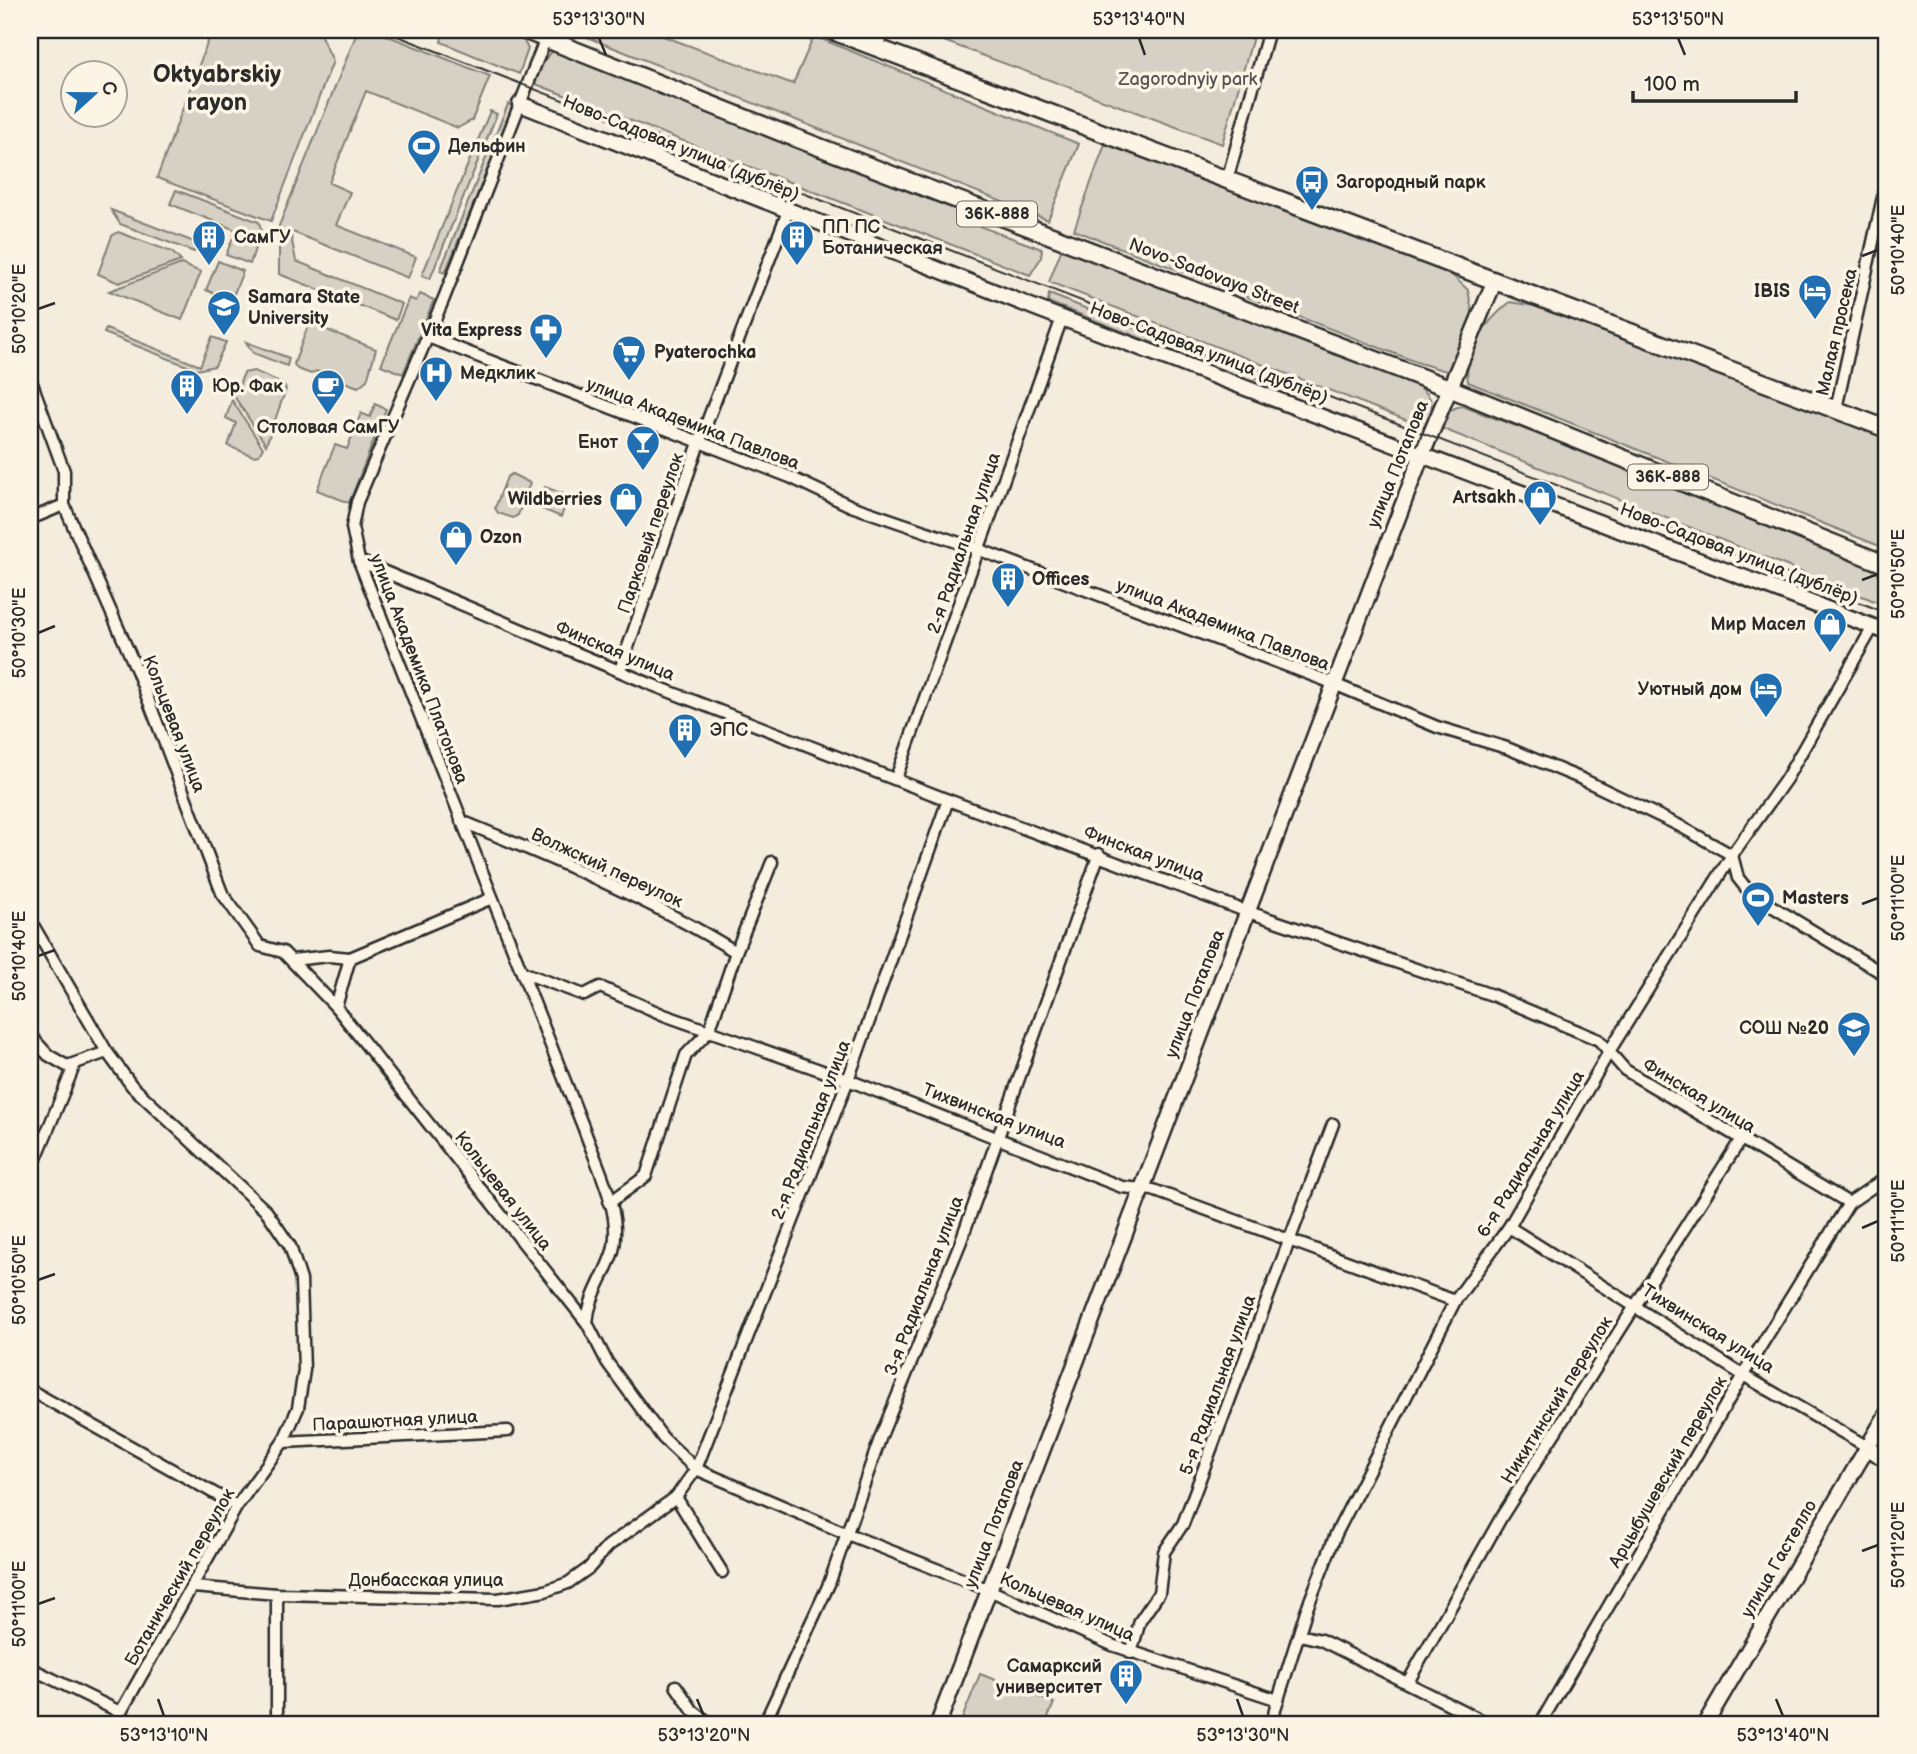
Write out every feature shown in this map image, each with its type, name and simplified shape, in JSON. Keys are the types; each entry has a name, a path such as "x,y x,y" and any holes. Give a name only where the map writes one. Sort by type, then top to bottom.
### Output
{"main road":[{"name":"Novo-Sadovaya Street","path":"524,30 547,34 780,132 1449,388 1887,565"},
{"path":"830,30 1887,429"}],"street":[{"path":"877,47 885,30"},
{"path":"1227,180 1269,30"},
{"name":"улица Академика Платонова","path":"547,34 428,337 357,502 352,527 359,561 584,1129 609,1203 614,1242 589,1303 587,1323"},
{"name":"Ново-Садовая улица (дублёр)","path":"520,104 1062,318 1887,632"},
{"name":"Малая просека","path":"1836,409 1887,179"},
{"name":"Парковый переулок","path":"620,670 699,443 788,211"},
{"name":"улица Потапова","path":"938,1724 1422,454 1495,280"},
{"name":"2-я Радиальная улица","path":"896,778 1062,318"},
{"name":"улица Академика Павлова","path":"428,337 790,477 851,506 980,550 1334,684 1437,727 1507,748 1582,779 1732,855"},
{"name":"Кольцевая улица","path":"30,378 64,471 64,505 138,673 222,893 260,946 283,953 292,960 336,1007 587,1323 607,1362 663,1438 696,1469 845,1533 989,1590 1131,1653 1278,1700"},
{"path":"30,519 64,505"},
{"name":"Финская улица","path":"359,561 663,689 948,800 1248,911 1492,995 1599,1041 1611,1050 1625,1070 1849,1203"},
{"name":"6-я Радиальная улица","path":"1273,1724 1278,1700 1336,1534 1455,1301 1509,1227 1611,1050 1732,855 1786,779 1873,627"},
{"name":"2-я Радиальная улица","path":"696,1469 848,1080 948,800"},
{"name":"Волжский переулок","path":"461,821 540,853 695,927 736,952"},
{"name":"3-я Радиальная улица","path":"764,1724 829,1584 845,1533 961,1241 1099,854"},
{"path":"1732,855 1738,878 1750,892 1887,976"},
{"path":"609,1203 646,1176 686,1055 709,1031 736,952 772,862"},
{"path":"292,960 329,956 350,958 492,898"},
{"name":"Ботанический переулок","path":"30,920 107,1052 132,1086 267,1212 290,1246 301,1280 304,1370 298,1408 284,1442 237,1506 114,1724"},
{"path":"336,1007 350,958"},
{"name":"Тихвинская улица","path":"522,972 584,995 600,987 1122,1187 1153,1190 1455,1301"},
{"path":"30,1035 55,1062 67,1066 107,1052"},
{"path":"30,1173 75,1064"},
{"name":"5-я Радиальная улица","path":"1131,1653 1140,1621 1159,1593 1164,1552 1184,1524 1333,1124"},
{"name":"Никитинский переулок","path":"1408,1682 1502,1516 1741,1139"},
{"path":"1849,1203 1887,1177"},
{"name":"Арцыбушевский переулок","path":"1540,1724 1743,1375 1849,1203"},
{"name":"Тихвинская улица","path":"1509,1227 1743,1375 1866,1446 1887,1461"},
{"path":"30,1390 237,1506"},
{"name":"улица Гастелло","path":"1705,1724 1887,1414"},
{"name":"Парашютная улица","path":"284,1442 509,1431"},
{"name":"Донбасская улица","path":"193,1587 277,1594 498,1599 545,1591 568,1583 589,1568 608,1546 676,1497 696,1469"},
{"path":"676,1497 722,1572"},
{"path":"277,1594 277,1724"},
{"path":"1300,1635 1321,1640 1489,1724"},
{"path":"30,1668 120,1712"},
{"path":"676,1686 693,1711 711,1724"}],"green space":[{"path":"212,30 318,30 333,61 271,221 157,178"},
{"path":"358,30 373,30 490,76 472,120 458,128 366,91 329,183 350,192 336,225 416,257 408,278 290,231 296,261 402,304 396,320 279,274 279,226"},
{"path":"440,30 495,30 524,41 528,49 519,74 441,42 443,32"},
{"path":"569,30 647,30 793,84 814,36 1079,144 1048,220"},
{"name":"Zagorodnyiy park","path":"914,30 1255,30 1222,144"},
{"path":"553,50 967,214 965,221 1042,249 1041,258 1030,275 528,81"},
{"path":"508,104 514,106 445,273 440,271"},
{"path":"490,111 497,114 430,279 422,275"},
{"path":"1105,144 1451,274 1468,290 1473,317 1460,362 1446,371 1419,363 1074,230"},
{"path":"176,190 259,222 261,230 250,264 226,255 236,230 170,204"},
{"path":"111,210 197,243 194,252 120,224"},
{"path":"118,232 172,252 181,261 119,283 98,274 112,236"},
{"path":"1062,248 1416,385 1423,389 1432,404 1427,428 1049,282"},
{"path":"218,261 243,271 231,301 206,290"},
{"path":"181,264 201,272 182,320 109,291"},
{"path":"420,294 434,300 403,374 381,365 409,298 416,301"},
{"path":"1049,294 1258,376 1253,382 1048,302"},
{"path":"1510,302 1535,306 1887,438 1887,549 1468,382 1469,358 1478,337"},
{"path":"309,323 376,349 367,380 358,387 316,371 311,374 297,369 294,364"},
{"path":"106,329 200,366 212,337 226,342 215,366 197,370 104,333"},
{"path":"246,342 289,358 287,366 253,353"},
{"path":"254,371 282,383 286,389 266,445 234,396 244,373"},
{"path":"232,400 263,448 259,455 253,456 228,446 236,423 226,418"},
{"path":"375,404 386,409 349,503 317,490 335,445 347,449 361,413 370,417"},
{"path":"1462,406 1648,475 1877,568 1879,576 1887,580 1887,606 1443,429 1447,414"},
{"path":"512,474 530,483 518,515 513,518 498,513 495,508 507,477"},
{"path":"545,487 569,496 561,517 537,507"},
{"path":"980,1674 1054,1703 1045,1724 960,1724"}],"tram line":[{"path":"382,30 1887,613"}],"place":[{"name":"Дельфин","path":"424,176"},
{"name":"Загородный парк","path":"1312,212"},
{"name":"СамГУ","path":"209,267"},
{"name":"ПП ПС Ботаническая","path":"797,267"},
{"name":"IBIS","path":"1815,321"},
{"name":"Samara State University","path":"224,337"},
{"name":"Vita Express","path":"546,360"},
{"name":"Pyaterochka","path":"629,382"},
{"name":"Медклик","path":"436,403"},
{"name":"Юр. Фак","path":"187,416"},
{"name":"Столовая СамГУ","path":"328,416"},
{"name":"Енот","path":"643,472"},
{"name":"Аrtsakh","path":"1540,527"},
{"name":"Wildberries","path":"626,529"},
{"name":"Ozon","path":"456,567"},
{"name":"Offices","path":"1008,609"},
{"name":"Мир Масел","path":"1830,654"},
{"name":"Уютный дом","path":"1766,719"},
{"name":"ЭПС","path":"685,760"},
{"name":"Masters","path":"1758,928"},
{"name":"СОШ №20","path":"1854,1058"},
{"name":"Самарксий университет","path":"1126,1706"}],"district":[{"name":"Oktyabrskiy rayon","path":"217,88"}]}
